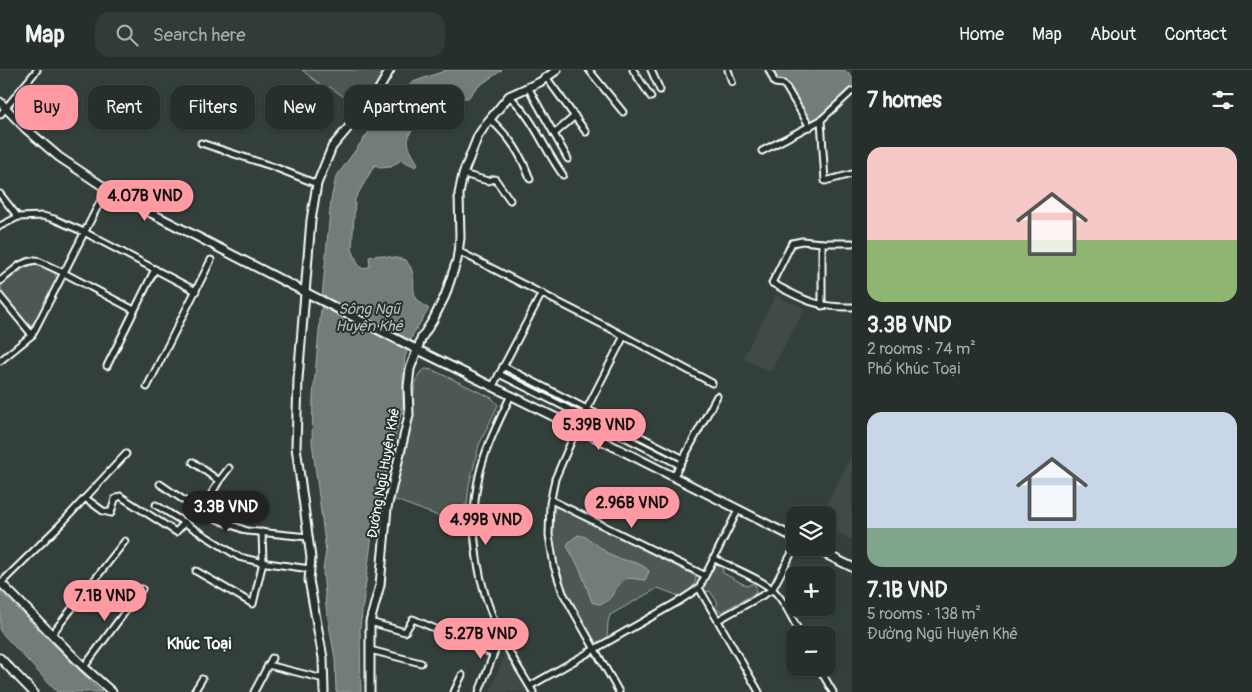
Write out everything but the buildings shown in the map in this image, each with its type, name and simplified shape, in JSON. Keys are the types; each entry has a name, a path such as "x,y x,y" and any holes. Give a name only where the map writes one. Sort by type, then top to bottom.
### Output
{"street":[{"path":"0,115 37,70"},
{"path":"324,692 324,658 309,580 311,558 296,447 298,379 311,220 317,184 332,147 375,96 390,70"},
{"name":"Đường Ngũ Huyện Khê","path":"370,692 370,622 380,585 387,508 409,415 408,387 410,369 414,348 445,296 458,251 460,238 459,194 463,174 478,136 509,96 557,70"},
{"path":"589,70 622,112"},
{"path":"633,70 651,97"},
{"path":"651,70 660,90"},
{"path":"728,70 732,82"},
{"path":"769,70 774,82 783,84 786,87 810,127"},
{"path":"546,77 586,132"},
{"path":"528,87 568,159"},
{"path":"762,150 821,120 852,91"},
{"path":"509,96 535,126 551,159 563,175"},
{"path":"0,102 28,131 59,157 104,188 319,300 786,534"},
{"path":"554,134 575,116"},
{"path":"490,119 504,132 522,157 530,179"},
{"path":"821,120 825,181 852,174"},
{"path":"201,143 274,167 317,184"},
{"path":"463,174 488,181 495,179 510,200"},
{"path":"0,194 18,217"},
{"path":"0,361 32,336 101,200"},
{"path":"0,226 18,217 43,216 54,219 84,232 196,291"},
{"path":"852,243 802,241 792,243 772,283 803,300 822,306 852,308"},
{"path":"822,243 822,306"},
{"path":"458,251 712,383"},
{"path":"0,282 20,265 36,260 134,310"},
{"path":"147,387 211,260"},
{"path":"106,366 155,269"},
{"path":"493,386 542,293"},
{"path":"0,296 32,336"},
{"path":"619,692 568,604 554,566 549,535 551,500 555,479 577,428 624,336"},
{"path":"503,366 684,458"},
{"path":"499,374 680,466"},
{"path":"511,395 491,440 476,489 474,516 476,546 481,578 501,635 533,692"},
{"path":"674,476 717,396"},
{"path":"112,692 84,667 1,582 62,524 126,454"},
{"path":"193,462 219,481"},
{"path":"201,512 229,468"},
{"path":"160,484 201,512 247,531 308,537"},
{"path":"85,498 103,511 111,513 115,499 120,496 176,532 185,522"},
{"path":"551,500 704,575"},
{"path":"156,505 239,557 310,569"},
{"path":"530,686 699,588 738,510"},
{"path":"196,571 253,604 263,562 262,532"},
{"path":"52,634 125,541"},
{"path":"718,620 772,590 790,556"},
{"path":"829,556 852,567"},
{"path":"713,558 772,590 781,599 796,626"},
{"path":"699,588 759,692"},
{"path":"84,667 142,589"},
{"path":"370,622 405,632 413,619 493,654"},
{"path":"480,692 501,635"},
{"path":"370,650 421,663"},
{"path":"0,658 32,692"},
{"path":"254,692 272,658"},
{"path":"268,665 324,679"},
{"path":"454,692 462,675"},
{"path":"824,676 833,692"},
{"path":"194,692 202,678"}],"shaded area":[{"path":"302,70 387,70 376,85 344,85 344,97 334,90 334,85 321,85"},
{"path":"34,264 43,266 55,273 57,280 35,322 30,325 13,309 1,288 2,285 24,268"},
{"path":"776,295 805,309 770,372 743,358"},
{"path":"425,369 433,370 492,398 498,405 479,445 469,485 467,505 465,504 457,516 447,510 441,517 393,499 411,417 415,383 419,374"},
{"path":"852,454 852,540 836,531 836,506 826,506"},
{"path":"558,507 694,575 696,578 694,585 688,592 679,596 658,588 610,615 607,637 603,641 595,642 577,614 555,560 551,524 554,509"},
{"path":"715,565 722,567 723,573 747,586 753,583 756,587 756,593 721,612 715,608 718,603 710,591 705,592 703,585"},
{"path":"506,651 529,692 490,692"}],"water":[{"name":"Sông Ngũ Huyện Khê","path":"447,70 502,70 476,88 468,98 464,98 464,85 410,85 413,82"},
{"path":"777,70 845,70 852,77 852,90 818,119 811,121 804,113 790,86 775,74 774,72"},
{"name":"Sông Ngũ Huyện Khê","path":"370,130 412,130 409,135 408,144 418,164 416,167 401,160 391,167 379,168 377,165 374,166 355,199 352,249 358,264 363,269 370,266 369,257 380,255 406,260 412,271 415,296 429,309 413,334 405,357 403,405 373,527 360,628 361,692 336,692 335,659 326,607 323,570 326,551 312,442 313,397 331,200 336,177"},
{"path":"578,535 591,541 612,556 645,567 649,571 645,580 627,578 622,581 604,603 592,602 580,569 567,546"},
{"path":"0,591 102,692 57,692 0,631"}],"district":[{"name":"Khúc Toại","path":"199,643"}]}
